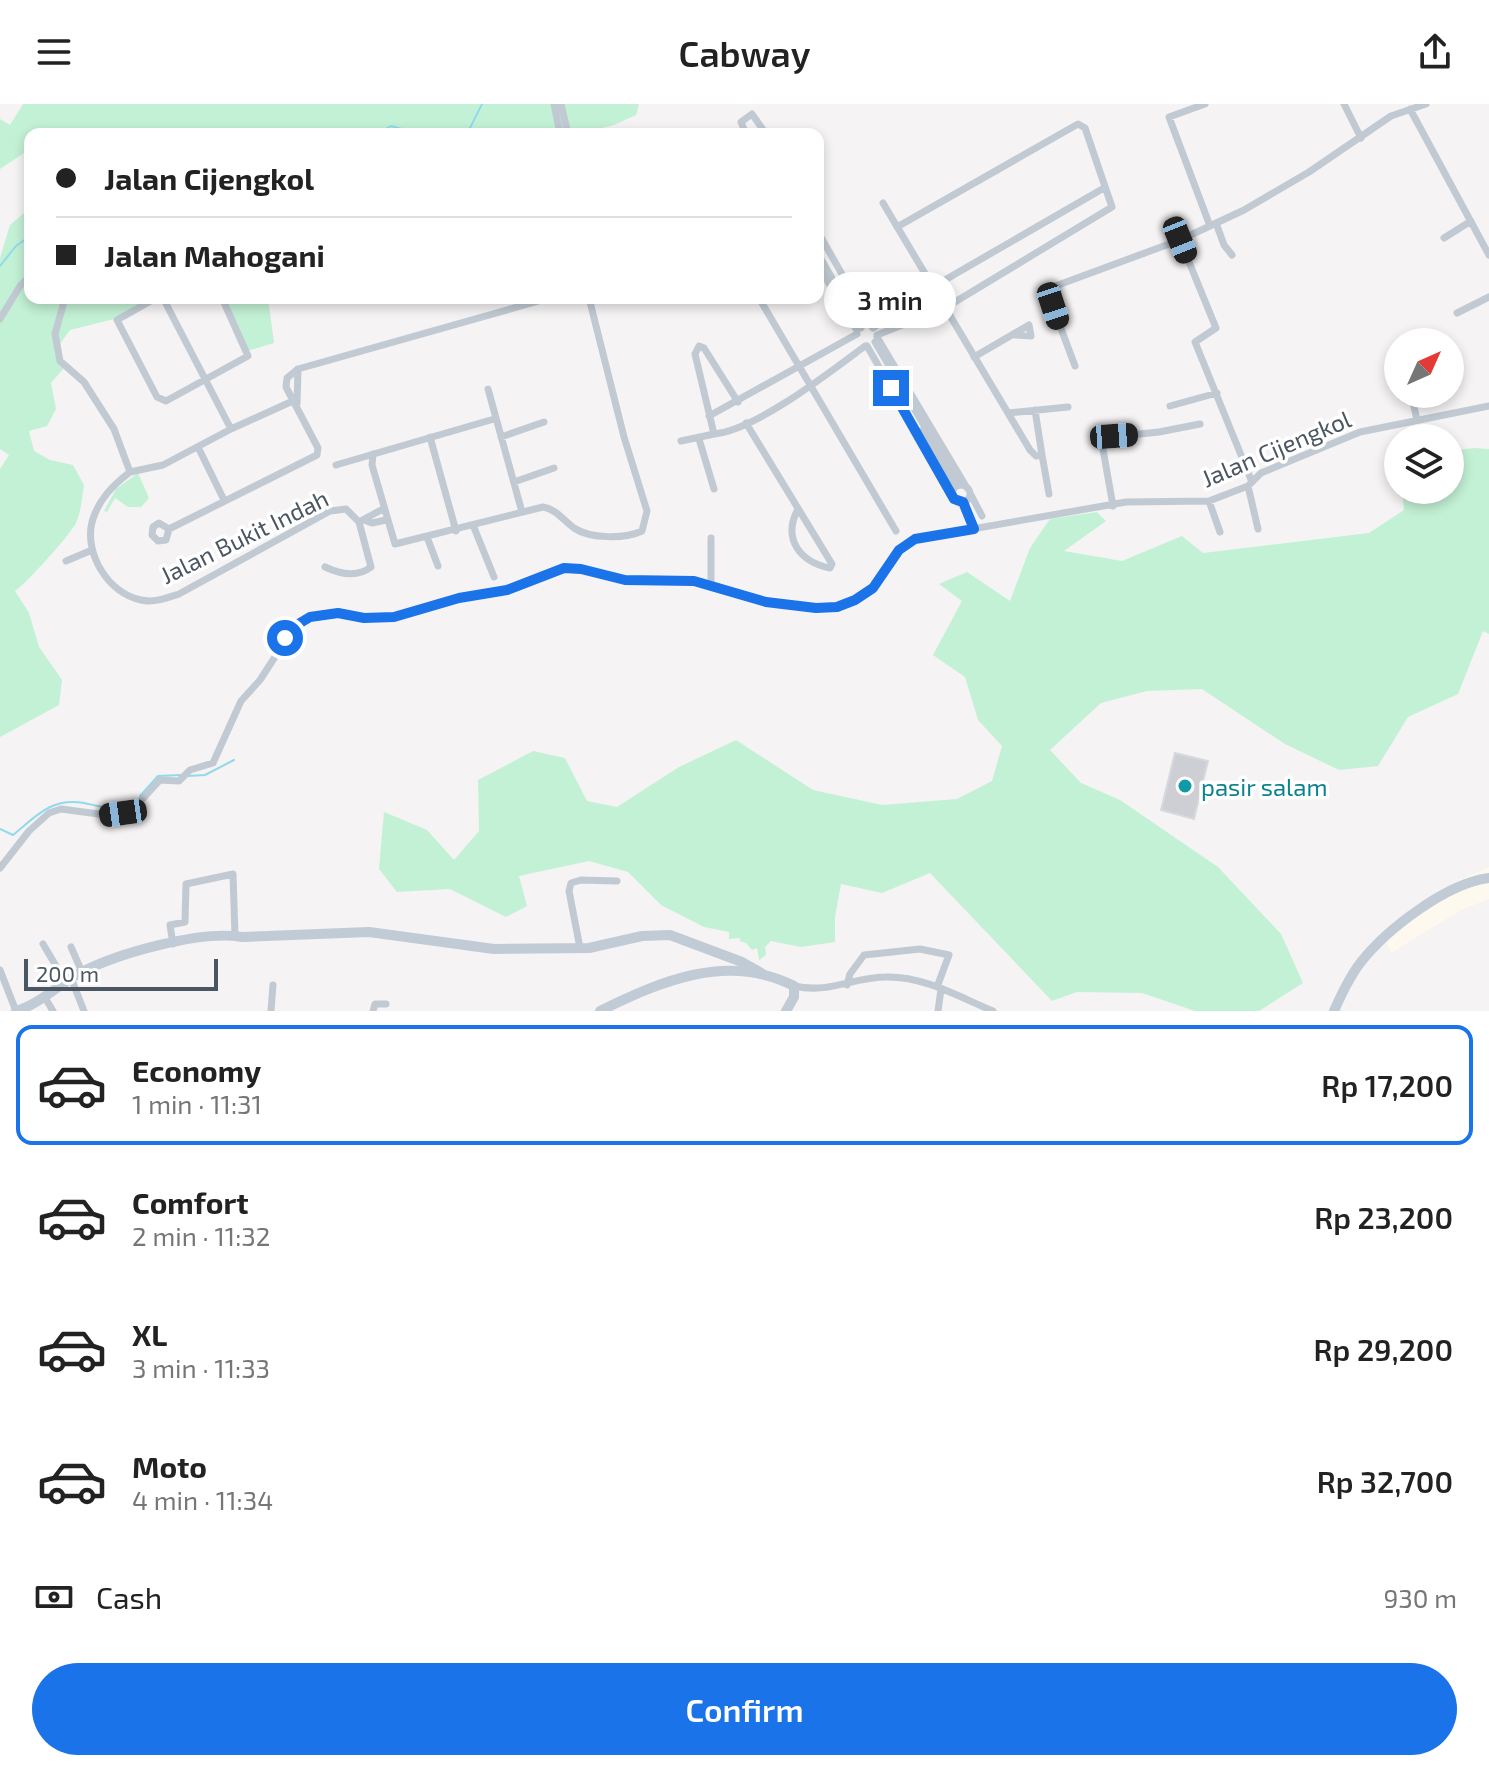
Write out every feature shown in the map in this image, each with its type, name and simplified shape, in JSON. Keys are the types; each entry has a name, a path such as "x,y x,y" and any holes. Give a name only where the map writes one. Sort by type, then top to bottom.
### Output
{"street":[{"path":"554,104 559,128"},
{"path":"561,104 567,128"},
{"path":"1205,104 1169,117 1213,224 1232,255"},
{"path":"1344,104 1361,138"},
{"path":"1386,104 1391,116"},
{"path":"1075,366 1050,299 1050,288 1180,240 1213,224 1283,187 1391,116 1426,104"},
{"path":"1410,109 1489,255"},
{"path":"744,128 741,122 752,114 762,128"},
{"path":"709,416 868,336 945,308 1111,209 1085,128 1073,125 897,227"},
{"path":"681,441 699,439 746,423 809,387 868,336 931,288 1104,188"},
{"path":"883,203 1030,450 1036,456 1042,455"},
{"path":"1444,238 1471,221"},
{"path":"1180,240 1216,327 1214,332 1195,341 1250,484 1258,529"},
{"path":"824,244 868,336"},
{"path":"824,253 868,336"},
{"path":"824,264 961,490 982,516"},
{"path":"824,274 868,336"},
{"path":"0,319 24,282"},
{"path":"1457,313 1489,297"},
{"path":"63,304 55,334 60,361 84,382 114,429 130,472"},
{"path":"145,304 117,320 157,397 166,401 248,356 225,304"},
{"path":"166,304 231,429"},
{"path":"169,529 317,455 318,448 287,381 298,369 528,304"},
{"path":"373,454 372,465 395,544 547,507 577,530 592,534 613,536 642,531 647,511 624,437 591,304"},
{"path":"762,304 896,531"},
{"path":"974,357 1015,335"},
{"path":"714,434 695,354 699,346 706,351 738,402"},
{"path":"488,389 522,512"},
{"path":"1170,406 1217,393"},
{"path":"66,561 74,555 92,550 91,529 98,507 116,483 130,472 163,465 231,429 295,402"},
{"name":"Jalan Cijengkol","path":"0,868 29,831 49,813 61,809 106,815 123,813 137,805 160,780 182,779 188,771 209,766 217,759 241,701 260,680 295,626 310,617 338,613 364,618 394,617 459,598 507,590 564,568 625,580 668,578 711,585 766,602 816,608 837,607 873,588 899,550 915,539 1126,502 1209,501 1250,484 1261,473 1360,432 1489,406"},
{"path":"1008,413 1068,407"},
{"path":"1414,408 1417,420"},
{"path":"1035,410 1049,494"},
{"path":"336,465 494,419"},
{"path":"501,437 544,422"},
{"path":"746,423 832,564 830,568 810,562 797,549 792,525 798,509"},
{"path":"1113,506 1101,438 1161,432 1200,424"},
{"path":"430,437 456,531"},
{"path":"699,439 714,489"},
{"path":"198,447 224,500"},
{"path":"514,482 554,468"},
{"path":"961,490 974,529"},
{"path":"961,490 956,501 963,502"},
{"path":"1209,501 1220,532"},
{"name":"Jalan Bukit Indah","path":"92,550 113,585 134,598 151,601 186,591 330,511 346,509 362,521"},
{"path":"362,521 369,514 383,509"},
{"path":"362,521 372,523 386,520"},
{"path":"325,567 340,574 358,573 371,567 362,521"},
{"path":"473,525 494,577"},
{"path":"427,537 438,566"},
{"path":"711,538 711,585"},
{"path":"173,944 170,925 185,922 186,884 233,874 235,936"},
{"path":"1334,1011 1359,963 1374,948 1444,893 1473,880 1489,878"},
{"path":"580,948 569,891 571,883 581,880 617,881"},
{"path":"1,976 20,1010 105,961 223,934 369,932 494,949 580,948 642,936 670,935 742,962 794,986 825,990 883,976 905,977 993,1011"},
{"path":"43,944 68,980 84,1011"},
{"path":"71,947 82,972"},
{"path":"847,985 850,974 864,955 920,949 949,955 939,988 938,1011"},
{"path":"600,1011 680,977 703,971 763,974"},
{"path":"271,1011 273,985"},
{"path":"786,1011 794,997 794,986"},
{"path":"44,996 53,1011"},
{"path":"373,1011 375,1004 386,1004"}],"shaded area":[{"path":"1489,867 1489,899 1463,909 1391,953 1384,937 1455,882"}],"green space":[{"path":"23,104 639,104 636,115 602,128 24,128 24,153 0,169 0,119 10,125"},
{"path":"24,213 24,304 145,304 114,319 70,330 54,352 63,369 51,383 56,409 47,426 29,431 34,451 50,460 73,465 84,485 81,504 72,529 15,591 29,613 39,647 62,680 59,705 0,737 0,469 9,455 0,449 0,258 10,225"},
{"path":"224,304 269,304 274,343 247,351"},
{"path":"1464,449 1489,449 1489,634 1483,631 1458,694 1408,717 1378,766 1339,770 1285,744 1202,689 1147,691 1101,703 1050,750 1081,783 1120,800 1218,867 1281,934 1303,983 1259,1011 1195,1011 1142,993 1077,992 1052,1001 930,873 882,893 841,884 835,917 835,942 801,947 771,941 765,947 766,955 759,960 757,948 752,950 740,938 729,939 729,932 704,927 661,905 628,872 589,861 519,876 527,906 506,917 450,889 397,892 379,869 384,812 427,830 454,860 479,831 478,780 533,751 565,758 587,801 617,807 679,767 736,740 813,790 882,805 957,799 992,781 1002,746 978,720 965,677 933,655 962,601 939,584 967,572 1010,601 1030,548 1050,519 1097,512 1106,521 1064,551 1122,561 1182,536 1203,553 1369,533 1404,510 1403,504 1464,504"},
{"path":"138,473 149,498 141,507 128,507 115,498 107,512 104,511 116,489"}],"building":[{"name":"pasir salam","path":"1175,753 1208,761 1194,819 1161,810"}],"waterway":[{"path":"470,128 482,104"},
{"path":"388,128 398,128"},
{"path":"0,266 24,240"},
{"path":"187,776 205,775 234,760"},
{"path":"140,796 158,776 181,775"},
{"path":"0,829 13,835 37,815 63,803 127,807"}],"place":[{"name":"pasir salam","path":"1185,786"}],"route":[{"path":"285,638 295,626 310,617 328,613 364,618 394,617 459,598 507,590 564,568 625,580 668,578 694,581 766,602 816,608 837,607 855,600 873,588 899,550 915,539 974,529 963,502 954,499 891,388"}]}
